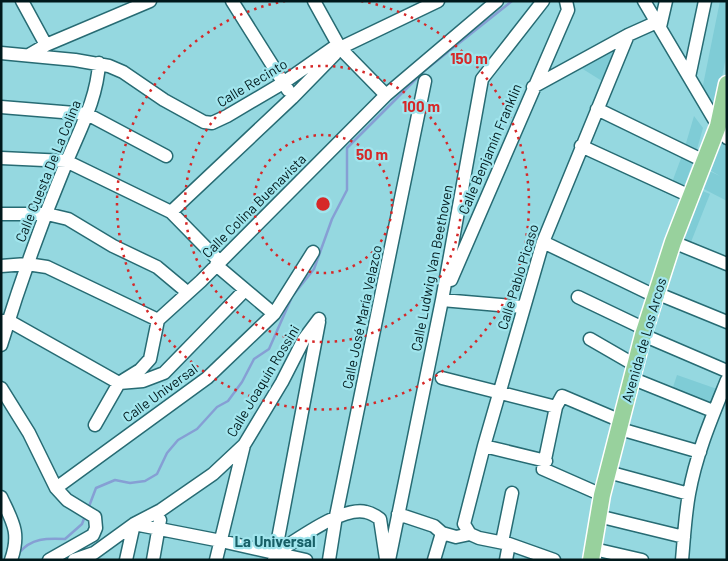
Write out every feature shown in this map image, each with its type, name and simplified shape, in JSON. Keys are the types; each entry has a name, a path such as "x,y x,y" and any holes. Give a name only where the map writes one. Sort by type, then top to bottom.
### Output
{"main road":[{"name":"Avenida de Los Arcos","path":"593,555 602,495 644,332 672,242 704,161 722,132 727,84"}],"street":[{"path":"22,1 46,45"},
{"path":"29,55 126,6 150,1"},
{"path":"232,1 292,98"},
{"path":"314,1 340,48 386,95"},
{"name":"Calle Recinto","path":"99,64 123,72 164,100 204,122 212,123 283,83 333,48 340,48 438,1"},
{"name":"Calle Colina Buenavista","path":"158,320 218,263 386,95 498,1"},
{"name":"Calle Ludwig Van Beethoven","path":"388,560 442,300 482,79 543,1"},
{"path":"644,1 722,132"},
{"path":"659,25 666,1"},
{"path":"690,77 705,1"},
{"name":"Calle Benjamín Franklin","path":"442,300 567,6"},
{"path":"533,87 628,35 659,25"},
{"name":"Calle Pablo Picaso","path":"470,534 464,524 484,446 543,242 628,35"},
{"path":"171,212 292,98 340,48"},
{"path":"1,53 99,64"},
{"name":"Calle Cuesta De La Colina","path":"1,345 5,321 66,162 87,114 98,80 99,64"},
{"name":"Calle José María Velazco","path":"329,560 336,516 426,81"},
{"path":"1,107 87,114 166,156"},
{"path":"597,109 704,161"},
{"path":"581,146 690,196"},
{"path":"1,158 66,162 171,212 245,290 274,314"},
{"path":"1,214 47,214 68,219 113,246 156,267 187,292"},
{"path":"543,242 656,295 727,322"},
{"path":"672,242 727,264"},
{"name":"Calle Universal","path":"56,488 207,378 274,314 313,252"},
{"path":"1,266 27,264 46,267 158,320 150,359 140,370 119,384 95,425"},
{"path":"5,321 119,384 143,381 164,372 245,290"},
{"path":"578,297 644,332 723,370"},
{"path":"442,300 523,307"},
{"name":"Calle Joaquín Rossini","path":"74,560 93,556 134,524 162,510 213,474 244,445 282,382 304,339 319,319 275,558"},
{"path":"590,339 633,372 713,411"},
{"path":"442,378 556,408"},
{"path":"682,560 689,494 713,411 727,380"},
{"path":"1,388 29,434 56,488 67,500 92,514 97,522 93,534 49,560"},
{"path":"544,465 556,408 562,396 620,425 700,452"},
{"path":"216,560 244,445"},
{"path":"484,446 544,465 602,495"},
{"path":"608,472 689,494"},
{"path":"506,560 506,543 512,493"},
{"path":"1,496 14,525 16,535 8,558"},
{"path":"153,560 162,510"},
{"path":"275,558 336,516 356,511 368,512 380,519 388,560"},
{"path":"398,514 434,526 442,532 456,537 470,534 479,538 506,543 554,560"},
{"path":"598,516 684,536"},
{"path":"126,560 134,524 221,541 275,558 306,560"},
{"path":"434,560 442,532"},
{"path":"593,555 642,560"}],"shaded area":[{"path":"720,1 727,1 727,52 715,112 702,90"},
{"path":"612,48 615,53 602,81 578,66"},
{"path":"694,116 703,128 695,156 684,150"},
{"path":"721,138 727,148 727,201 700,187 707,170 720,176 708,169"},
{"path":"683,153 694,159 683,190 671,185"},
{"path":"700,190 710,194 689,247 679,243"},
{"path":"677,375 717,389 710,408 671,393"}],"waterway":[{"path":"294,294 314,269 332,219 347,190 347,148 424,71 512,1"},
{"path":"88,509 96,488 115,480 130,483 145,481 157,474 167,453 178,440 197,429 217,407 228,401 242,382 254,359 269,349 291,299"},
{"path":"19,553 29,544 40,540 65,539 82,524 85,516"}],"district":[{"name":"La Universal","path":"275,542"}]}
